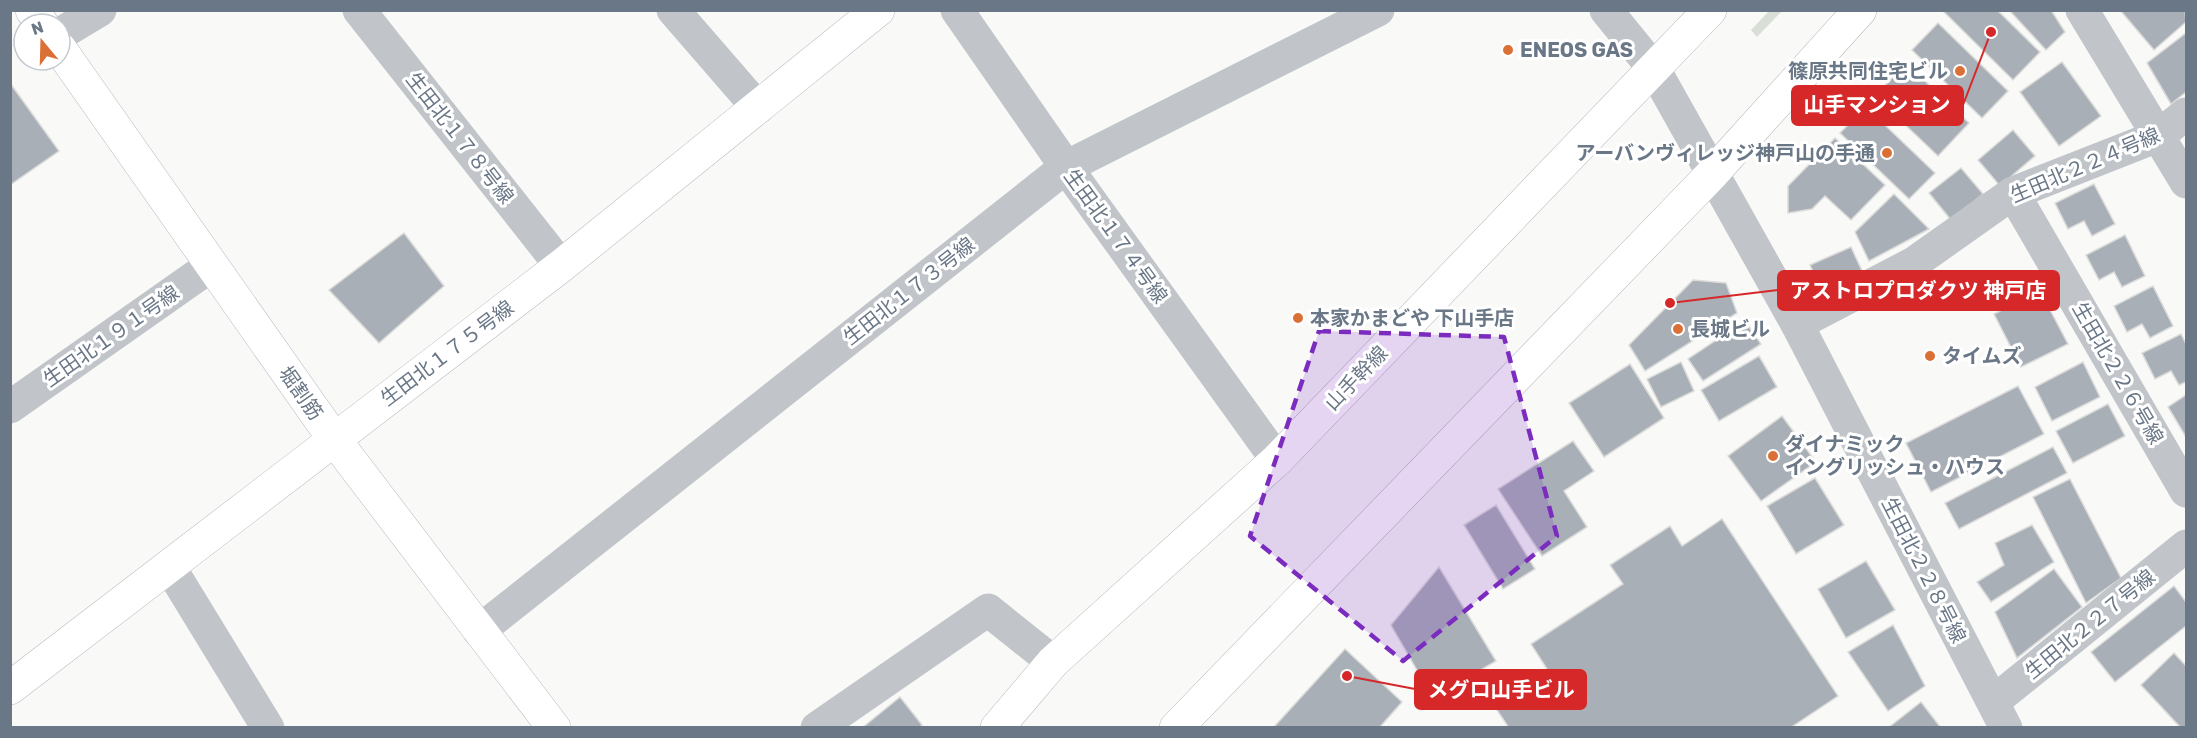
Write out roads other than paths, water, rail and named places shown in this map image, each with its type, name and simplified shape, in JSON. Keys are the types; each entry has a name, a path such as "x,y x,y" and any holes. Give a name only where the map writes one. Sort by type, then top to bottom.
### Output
{"street":[{"path":"72,27 100,10"},
{"name":"生田北１７８号線","path":"359,10 561,266"},
{"path":"673,10 758,108"},
{"name":"生田北１７５号線","path":"10,688 561,266 878,10"},
{"name":"生田北１７４号線","path":"957,10 1066,167 1276,460"},
{"name":"生田北１７３号線","path":"479,631 1066,167 1378,10"},
{"name":"生田北２２８号線","path":"1606,10 1654,69 1797,324 1999,715"},
{"path":"1654,69 1690,10"},
{"name":"山手幹線","path":"997,728 1053,662 1276,460 1654,69 1697,10"},
{"path":"1654,69 1710,10"},
{"path":"1185,724 1712,174 1860,10"},
{"path":"2082,10 2187,182"},
{"name":"堀割筋","path":"72,66 334,439 554,728"},
{"name":"生田北２２４号線","path":"1797,324 1914,263 2013,193 2158,136 2187,114"},
{"name":"生田北２２６号線","path":"2013,193 2187,492"},
{"name":"生田北１９１号線","path":"10,407 212,265"},
{"name":"生田北２２７号線","path":"1999,715 2187,546"},
{"path":"169,566 268,728"},
{"path":"818,728 988,610 1053,662"}],"place":[{"name":"山手マンション","path":"1991,32"},
{"name":"ENEOS GAS","path":"1508,50"},
{"name":"篠原共同住宅ビル","path":"1960,71"},
{"name":"アーバンヴィレッジ神戸山の手通","path":"1887,153"},
{"name":"アストロプロダクツ 神戸店","path":"1670,303"},
{"name":"本家かまどや 下山手店","path":"1298,318"},
{"name":"長城ビル","path":"1678,329"},
{"name":"タイムズ","path":"1930,356"},
{"name":"ダイナミック イングリッシュ・ハウス","path":"1773,456"},
{"name":"メグロ山手ビル","path":"1347,676"}]}
